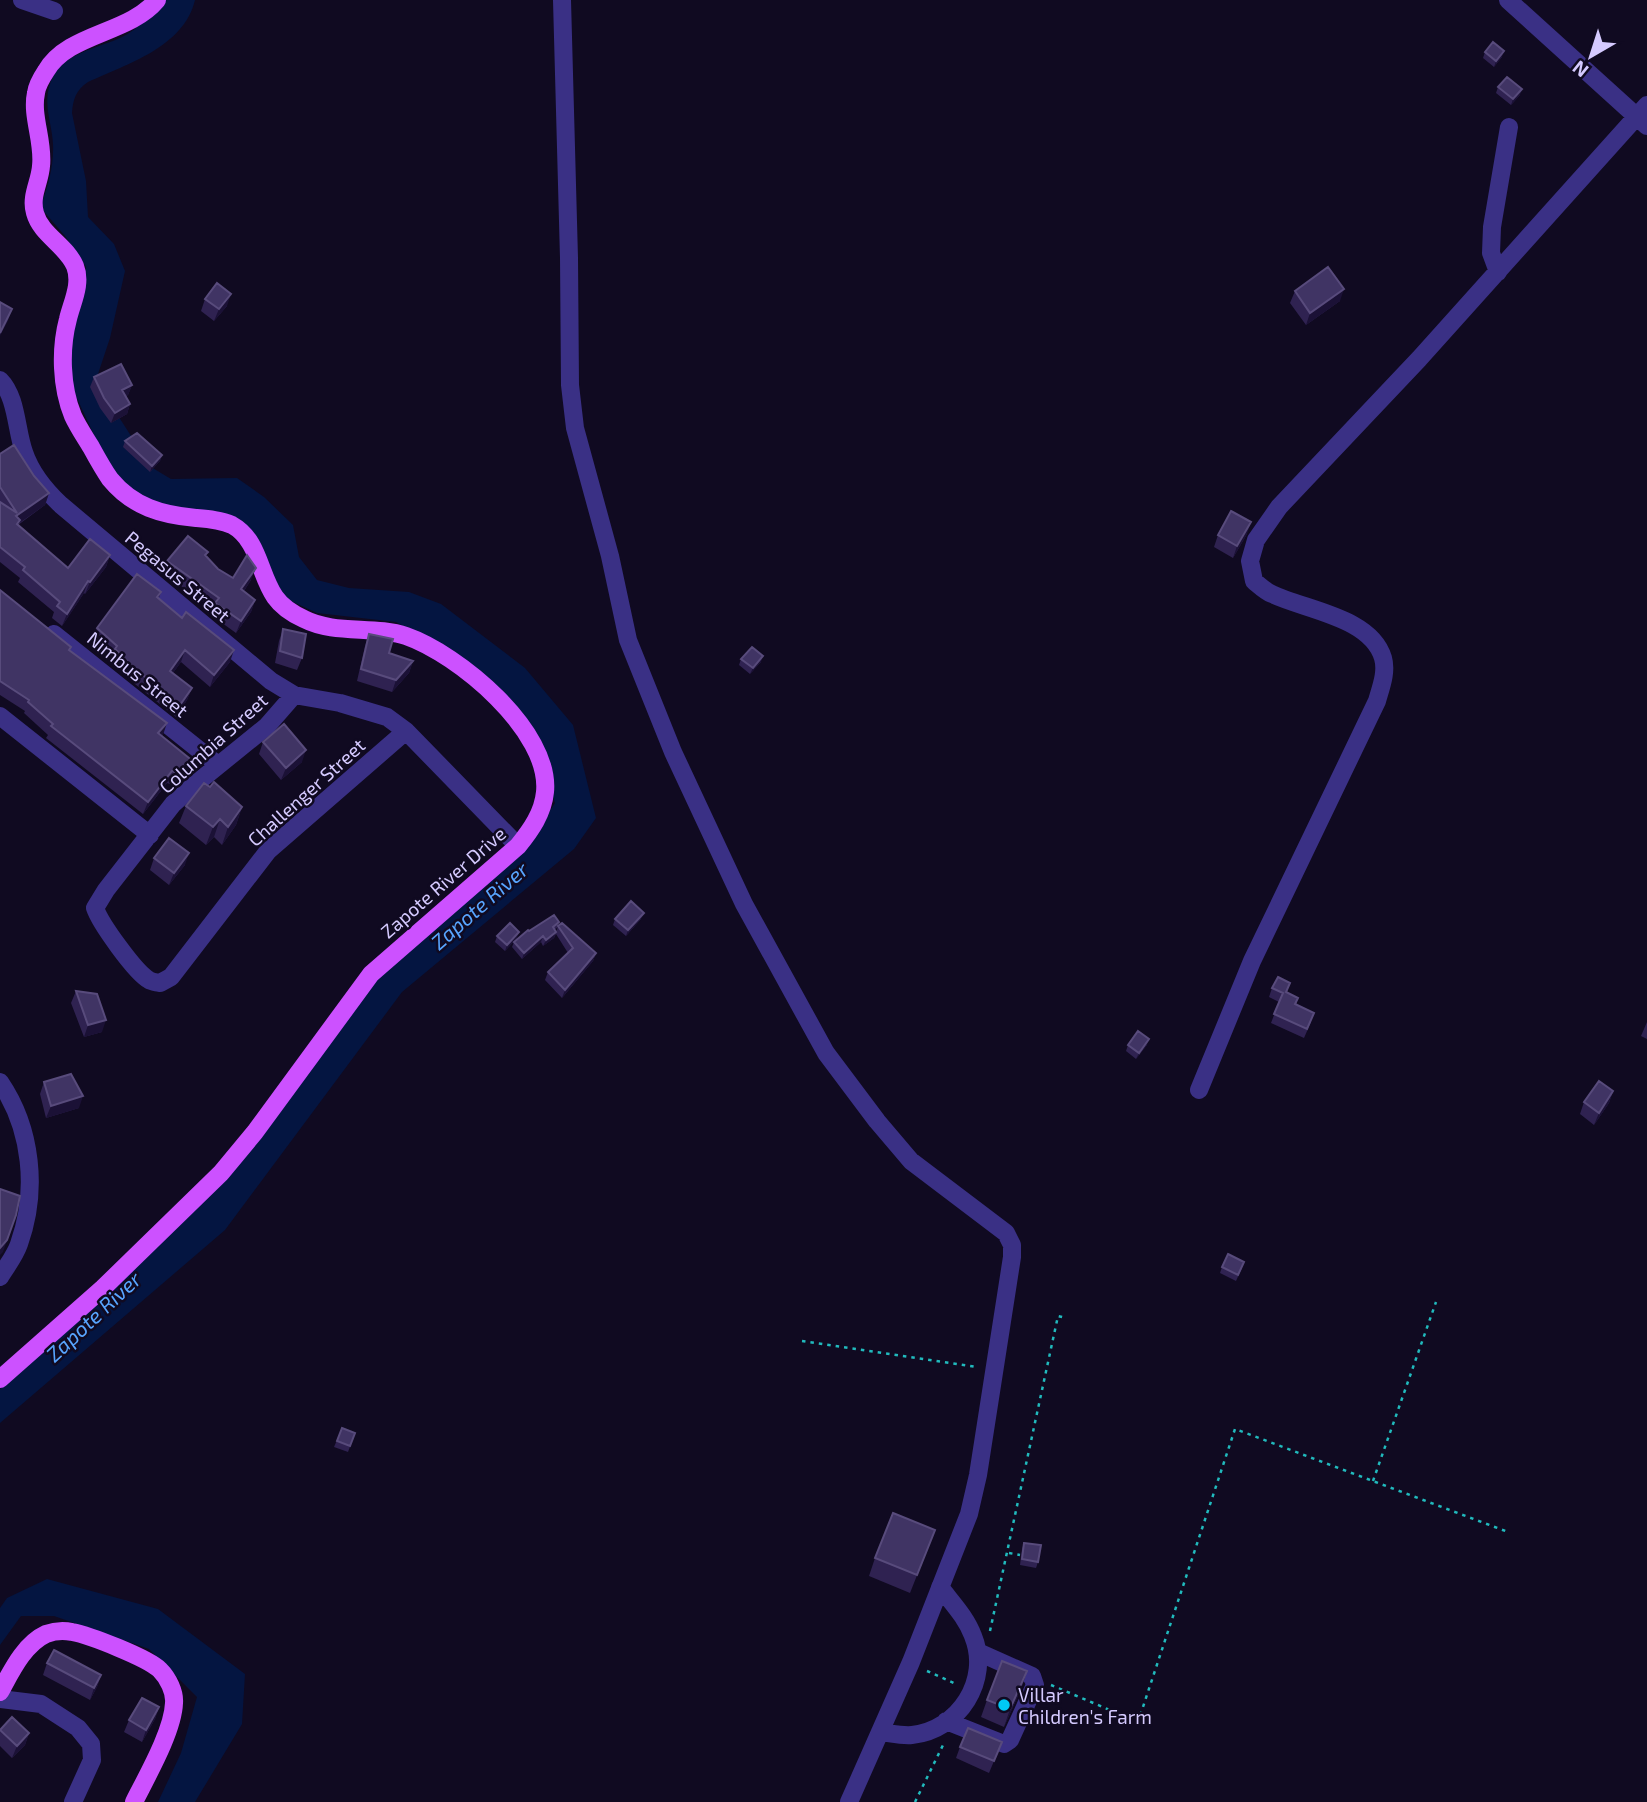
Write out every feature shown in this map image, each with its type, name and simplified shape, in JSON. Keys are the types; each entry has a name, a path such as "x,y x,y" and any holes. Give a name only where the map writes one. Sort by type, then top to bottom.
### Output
{"main road":[{"name":"Zapote River Drive","path":"0,1380 103,1288 221,1173 255,1132 371,974 518,846 529,833 542,807 545,790 539,757 524,729 457,663 431,645 401,634 326,626 308,621 290,611 276,599 247,537 233,526 215,520 157,512 125,495 109,478 74,417 67,398 63,347 78,278 75,266 66,251 42,228 35,214 35,186 42,164 36,92 54,58 137,18 157,0"},
{"path":"0,1692 31,1645 43,1636 57,1631 73,1632 119,1648 159,1668 172,1686 174,1703 166,1733 134,1802"}],"street":[{"path":"22,0 54,10"},
{"path":"562,0 570,384 575,428 610,556 628,640 673,752 744,904 826,1053 911,1161 1006,1233 1012,1245 995,1369 969,1514 910,1664 849,1802"},
{"path":"1199,1090 1252,961 1377,701 1383,680 1383,658 1373,639 1351,623 1269,593 1254,581 1250,561 1256,540 1279,507 1643,116 1508,0"},
{"path":"1499,272 1491,253 1492,227 1508,127"},
{"name":"Pegasus Street","path":"0,380 9,395 30,467 50,494 271,681 294,695 363,709 387,717 406,731 518,846"},
{"name":"Nimbus Street","path":"44,626 218,765"},
{"name":"Columbia Street","path":"160,984 149,980 138,970 103,925 95,908 173,804 267,726 294,695"},
{"path":"0,716 149,835"},
{"name":"Challenger Street","path":"160,984 171,977 182,964 268,851 406,731"},
{"path":"0,1082 6,1106 27,1144 31,1186 19,1245 0,1277"},
{"path":"880,1732 914,1734 950,1723 972,1691 979,1673 981,1653 964,1618 940,1587"},
{"path":"950,1723 999,1743 1007,1743 1035,1685 1032,1676 981,1653"},
{"path":"0,1699 41,1704 78,1728 91,1744 92,1760 72,1802"}],"path":[{"path":"1373,1482 1436,1302"},
{"path":"981,1653 994,1619 1058,1316 1066,1318"},
{"path":"802,1341 995,1369"},
{"path":"1032,1676 1138,1722 1235,1429 1508,1532"},
{"path":"1009,1553 1020,1555"},
{"path":"910,1664 972,1691"},
{"path":"915,1802 950,1723"}],"water":[{"name":"Zapote River","path":"159,0 195,0 189,16 167,42 136,61 88,82 78,92 72,108 86,181 88,217 114,244 125,271 110,338 98,374 106,397 151,467 171,479 237,478 264,497 293,525 299,557 317,580 349,588 409,592 441,604 525,668 573,725 596,818 574,849 402,992 225,1230 0,1423 0,1389 195,1207 375,972 526,847 555,803 536,745 449,652 396,622 317,613 280,596 239,522 152,504 113,476 68,379 71,330 86,267 65,236 40,207 53,160 47,97 56,71 72,57 128,34 143,21"},
{"path":"47,1579 158,1609 245,1674 242,1724 195,1802 158,1802 181,1753 197,1697 149,1649 54,1616 21,1616 0,1645 0,1608 7,1598"}],"building":[{"path":"1493,42 1504,51 1496,61 1485,52"},
{"path":"1507,77 1522,89 1513,99 1498,87"},
{"path":"1328,267 1344,289 1310,313 1295,291"},
{"path":"217,283 231,294 219,309 205,299"},
{"path":"0,302 12,309 0,333"},
{"path":"121,364 132,385 122,390 130,404 115,413 94,377"},
{"path":"137,433 162,455 152,466 125,441"},
{"path":"14,445 34,476 49,493 16,516 20,520 17,524 68,568 90,539 110,555 90,582 88,581 67,614 57,606 60,602 23,570 25,567 0,547 0,502 17,513 0,487 0,454"},
{"path":"1231,511 1251,522 1237,546 1218,535"},
{"path":"188,536 208,552 205,555 218,569 233,578 247,555 256,568 241,589 255,600 241,621 215,603 219,598 167,561"},
{"path":"137,574 161,592 157,597 182,618 186,612 234,650 214,675 185,650 170,671 192,688 180,705 135,669 115,649 117,646 97,628"},
{"path":"0,590 71,647 69,650 167,723 158,733 194,762 180,774 172,771 148,802 51,726 53,724 28,702 29,700 0,681"},
{"path":"283,629 306,634 302,658 280,651"},
{"path":"369,634 393,639 389,653 413,661 396,680 361,669"},
{"path":"752,647 763,656 753,668 741,659"},
{"path":"284,724 306,750 286,768 263,742"},
{"path":"214,782 242,807 228,827 220,819 213,827 186,806 204,783 210,787"},
{"path":"169,838 189,853 174,873 154,858"},
{"path":"631,901 644,913 628,930 615,919"},
{"path":"554,915 559,922 553,927 556,932 546,940 543,936 524,953 514,942 528,930"},
{"path":"510,923 519,932 507,945 497,936"},
{"path":"562,923 596,953 565,990 548,972 573,948 558,926"},
{"path":"1278,977 1290,983 1286,992 1298,998 1295,1004 1314,1013 1307,1029 1274,1014 1283,993 1272,988"},
{"path":"76,991 97,994 106,1020 88,1025"},
{"path":"1138,1031 1149,1039 1139,1053 1128,1045"},
{"path":"71,1074 83,1096 51,1106 44,1082"},
{"path":"1599,1081 1613,1091 1599,1113 1584,1102"},
{"path":"0,1189 20,1196 7,1240 0,1248"},
{"path":"1228,1254 1244,1262 1238,1275 1222,1267"},
{"path":"342,1428 355,1433 350,1446 337,1441"},
{"path":"893,1513 935,1530 917,1575 875,1558"},
{"path":"1024,1543 1041,1545 1038,1562 1022,1559"},
{"path":"54,1650 101,1675 94,1688 47,1663"},
{"path":"1002,1661 1027,1671 1010,1709 987,1700"},
{"path":"142,1698 159,1707 146,1730 129,1720"},
{"path":"12,1717 29,1733 17,1746 0,1730"},
{"path":"968,1728 1002,1742 994,1761 960,1747"}],"place":[{"name":"Villar Children's Farm","path":"1004,1705"}]}
